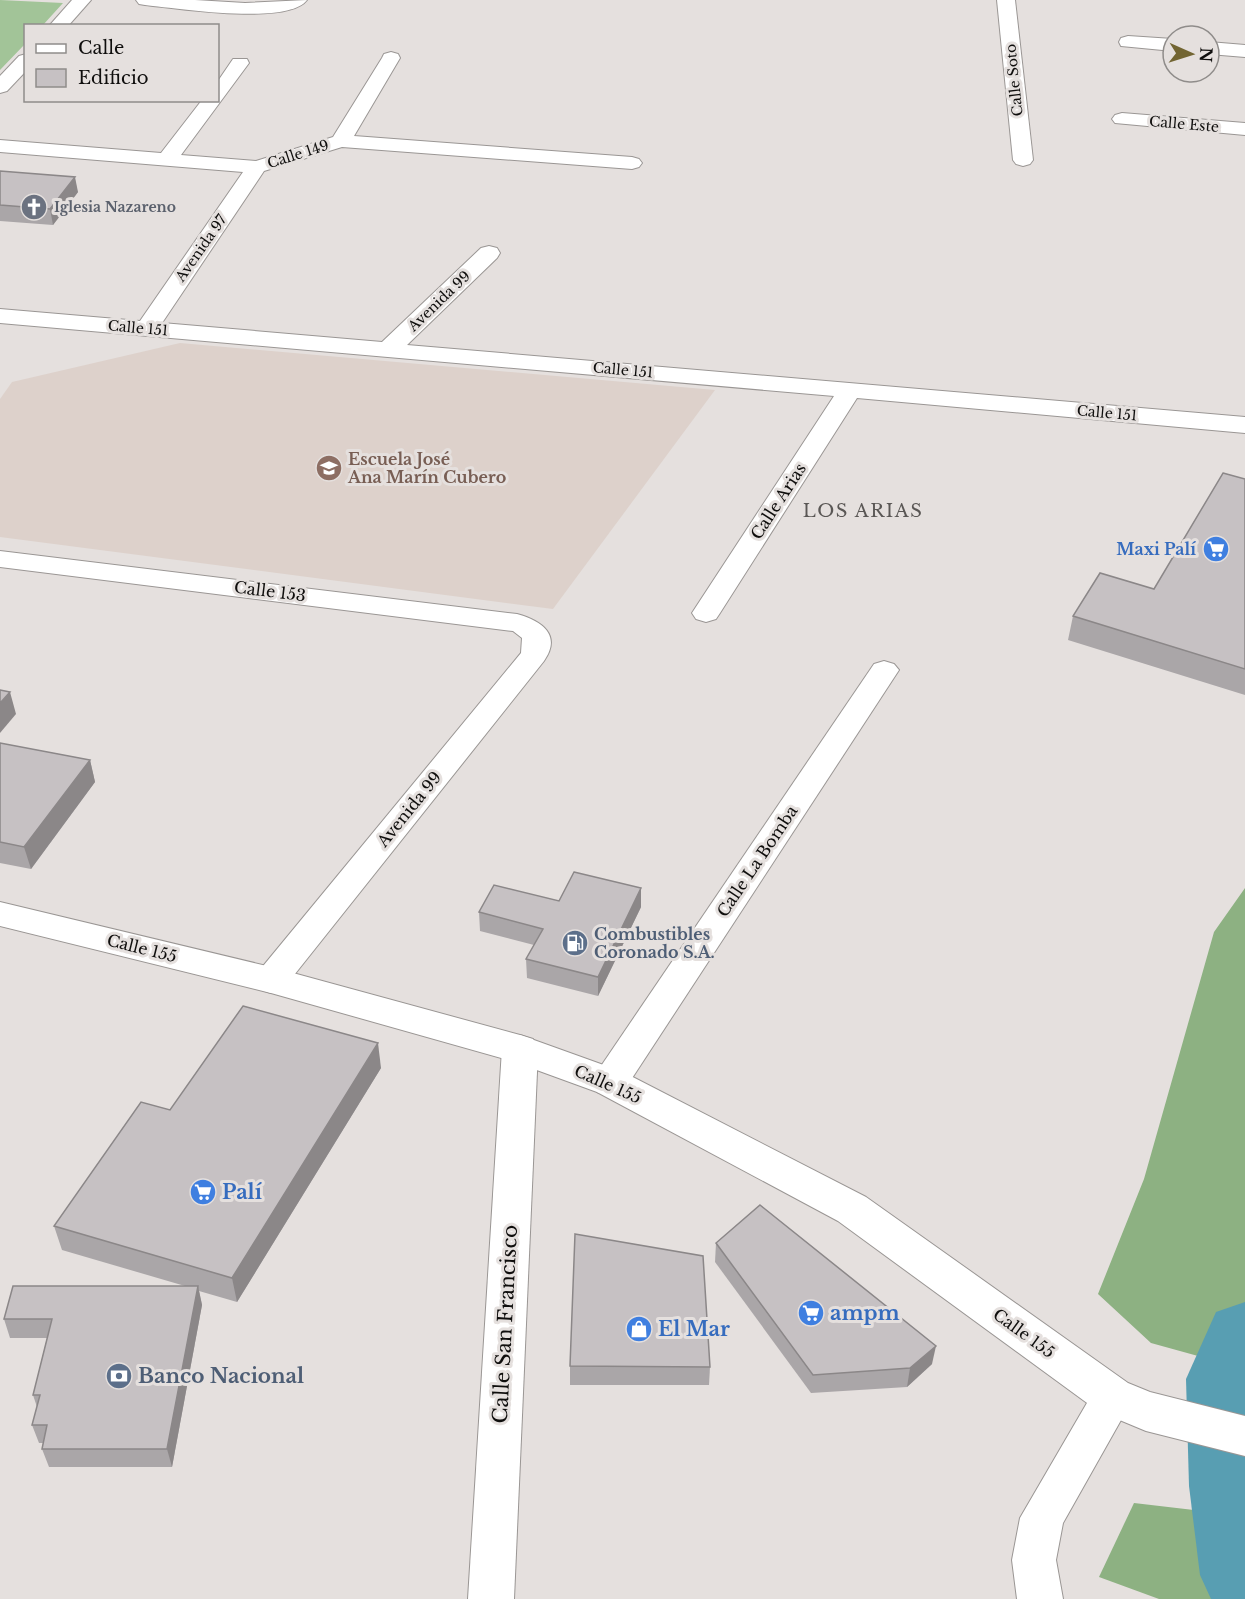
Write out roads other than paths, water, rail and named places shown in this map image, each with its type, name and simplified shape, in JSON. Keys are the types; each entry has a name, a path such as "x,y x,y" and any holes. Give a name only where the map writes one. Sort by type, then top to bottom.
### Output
{"main road":[{"name":"Calle 155","path":"0,914 271,980 520,1049 610,1082 852,1209 1129,1404"},
{"path":"1129,1404 1245,1436"}],"street":[{"path":"60,24 82,0"},
{"path":"145,0 248,9 273,7 298,0"},
{"name":"Calle Soto","path":"1006,0 1023,160"},
{"path":"1128,42 1161,44"},
{"path":"1221,49 1245,51"},
{"path":"341,141 391,58"},
{"path":"0,87 24,62"},
{"path":"219,93 240,63"},
{"path":"167,159 210,102"},
{"name":"Calle Este","path":"1122,119 1245,129"},
{"name":"Calle 149","path":"0,146 257,167 341,141 632,163"},
{"name":"Avenida 97","path":"146,328 257,167"},
{"name":"Avenida 99","path":"388,350 489,253"},
{"name":"Calle 151","path":"0,316 1245,425"},
{"name":"Calle Arias","path":"706,613 850,390"},
{"name":"Calle 153","path":"0,559 517,623 526,626 536,636"},
{"name":"Avenida 99","path":"271,980 534,655 538,642 536,636"},
{"name":"Calle La Bomba","path":"610,1082 884,670"},
{"name":"Calle San Francisco","path":"491,1599 520,1049"},
{"path":"1040,1599 1034,1560 1041,1518 1129,1404"}],"waterway":[{"path":"1245,1337 1227,1379 1232,1486 1245,1575"}],"place":[{"name":"Iglesia Nazareno","path":"34,207"},
{"name":"Escuela José Ana Marín Cubero","path":"329,468"},
{"name":"Maxi Palí","path":"1216,549"},
{"name":"Combustibles Coronado S.A.","path":"575,943"},
{"name":"Palí","path":"203,1192"},
{"name":"ampm","path":"811,1313"},
{"name":"El Mar","path":"639,1329"},
{"name":"Banco Nacional","path":"119,1376"}],"district":[{"name":"LOS ARIAS","path":"863,511"}]}
